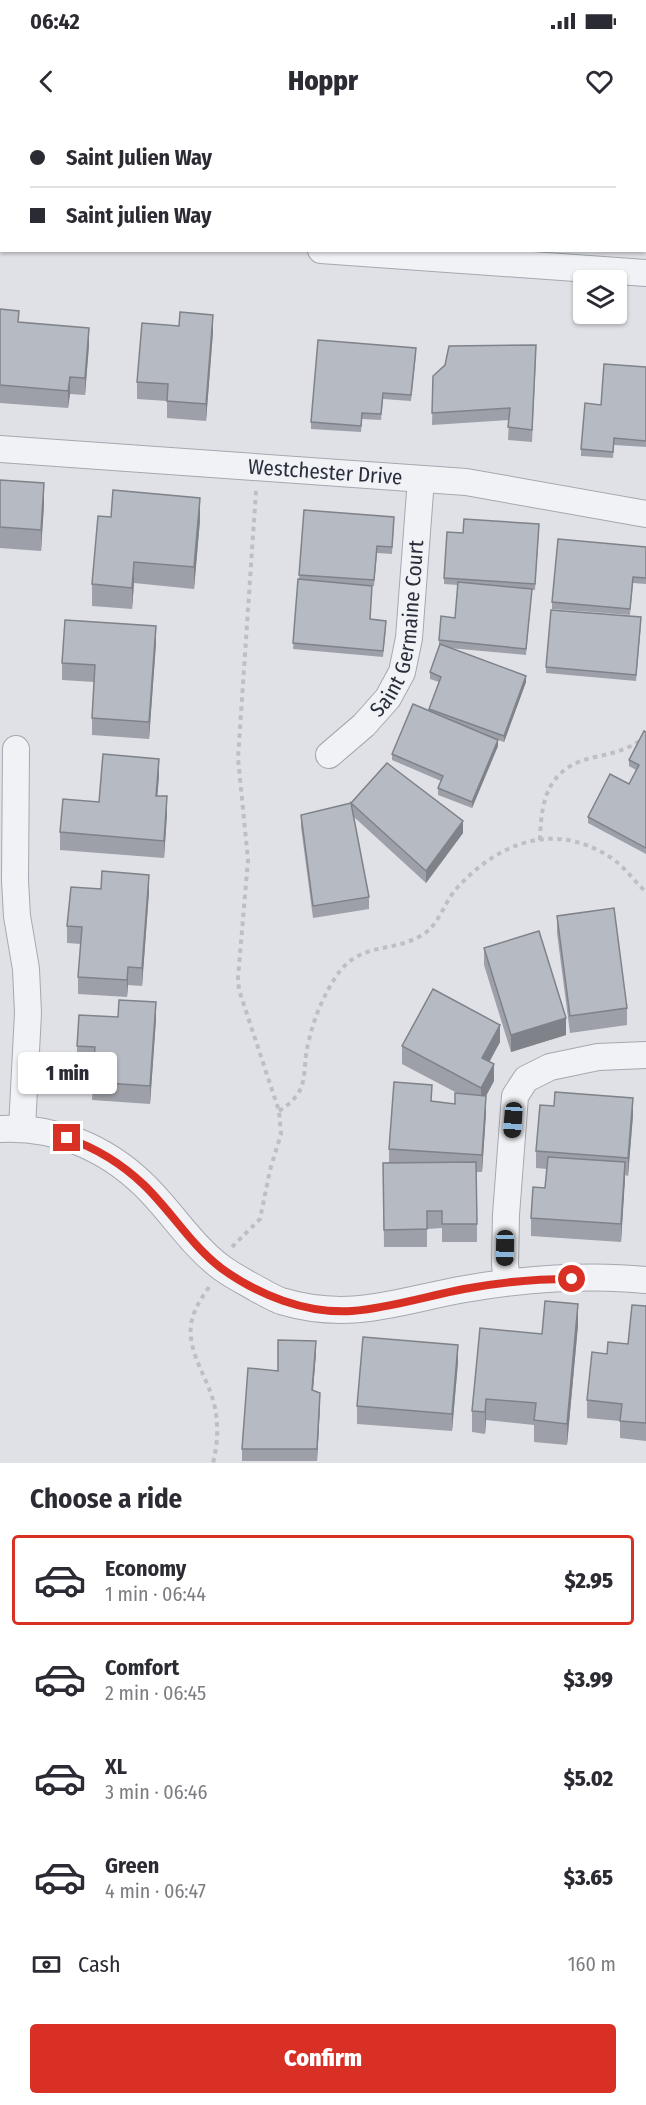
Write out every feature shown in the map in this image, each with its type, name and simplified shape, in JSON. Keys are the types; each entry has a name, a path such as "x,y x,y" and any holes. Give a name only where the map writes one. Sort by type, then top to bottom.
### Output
{"street":[{"path":"349,252 646,273"},
{"name":"Westchester Drive","path":"0,448 466,482 646,514"},
{"name":"Saint Germaine Court","path":"328,755 364,725 388,698 402,672 409,638 421,479"},
{"path":"16,749 15,881 26,969 28,1013 11,1128 50,1132 84,1144 110,1157 143,1185 198,1246 230,1273 279,1300 315,1309 351,1311 507,1282 552,1279 646,1280"},
{"path":"507,1282 506,1215 515,1096 526,1079 550,1067 598,1057 646,1055"}],"path":[{"path":"213,1463 218,1443 217,1419 211,1394 192,1345 191,1325 197,1306 230,1273 229,1251 260,1219 270,1170 281,1134 279,1111 239,990 238,978 248,860 240,782 239,738 258,467"},
{"path":"540,840 540,818 546,792 555,778 568,766 586,759 622,751 646,736"},
{"path":"279,1111 291,1103 299,1093 305,1080 308,1041 316,1015 326,993 347,964 360,954 375,948 413,940 425,934 434,925 454,890 486,860 522,843 555,839 595,849 612,858 646,892"}],"building":[{"path":"0,309 19,311 18,322 89,328 85,378 70,377 68,391 0,385"},
{"path":"180,312 213,315 206,404 167,401 168,384 137,382 142,323 179,326"},
{"path":"318,340 416,348 411,395 383,393 381,414 362,413 361,426 311,422"},
{"path":"536,345 532,430 508,427 510,408 432,413 433,376 445,365 449,346"},
{"path":"604,364 646,367 646,441 614,438 613,452 581,449 585,403 601,405"},
{"path":"0,480 44,483 41,530 0,527"},
{"path":"113,490 200,498 194,567 134,562 132,588 92,584 98,516 111,517"},
{"path":"304,510 394,517 392,547 377,546 374,580 299,575"},
{"path":"464,519 539,524 535,584 444,578 447,532 463,533"},
{"path":"558,539 646,547 646,578 633,577 630,609 552,602"},
{"path":"298,579 372,586 370,619 386,621 383,651 293,643"},
{"path":"458,582 532,589 526,649 439,640 441,616 455,618"},
{"path":"551,610 641,617 636,675 546,667"},
{"path":"65,620 156,626 149,722 92,718 95,665 62,663"},
{"path":"440,644 526,676 504,736 429,709 441,677 430,672"},
{"path":"413,704 498,740 472,802 438,788 443,776 392,754"},
{"path":"644,731 646,732 646,848 588,817 610,774 629,784 639,765 629,760"},
{"path":"103,754 159,759 156,796 167,796 164,841 60,832 63,799 99,802"},
{"path":"387,763 463,821 426,871 351,803"},
{"path":"351,803 369,897 313,906 301,815"},
{"path":"102,871 149,875 142,968 128,967 127,980 78,977 82,927 67,926 71,887 101,889"},
{"path":"614,908 627,1008 570,1016 557,916"},
{"path":"539,931 566,1018 511,1035 484,948"},
{"path":"433,989 500,1025 482,1058 494,1064 481,1088 402,1046"},
{"path":"119,1000 156,1002 150,1086 92,1082 95,1047 77,1046 79,1015 118,1017"},
{"path":"394,1082 432,1085 431,1101 455,1104 455,1093 486,1096 482,1155 389,1149"},
{"path":"555,1092 633,1098 628,1158 536,1151 540,1105 554,1106"},
{"path":"548,1157 625,1162 621,1224 531,1218 533,1187 545,1188"},
{"path":"476,1162 477,1224 442,1224 442,1211 427,1211 427,1229 384,1230 383,1163"},
{"path":"545,1301 578,1304 567,1424 534,1420 536,1403 486,1399 485,1412 472,1411 480,1328 542,1334"},
{"path":"632,1305 646,1306 646,1423 620,1421 622,1404 587,1400 592,1352 607,1354 608,1342 628,1344"},
{"path":"363,1337 458,1345 452,1414 357,1406"},
{"path":"278,1340 316,1341 312,1390 320,1393 317,1449 242,1449 248,1368 278,1371"}],"route":[{"path":"67,1138 110,1157 143,1185 220,1267 279,1300 315,1309 351,1311 507,1282 572,1279"}]}
